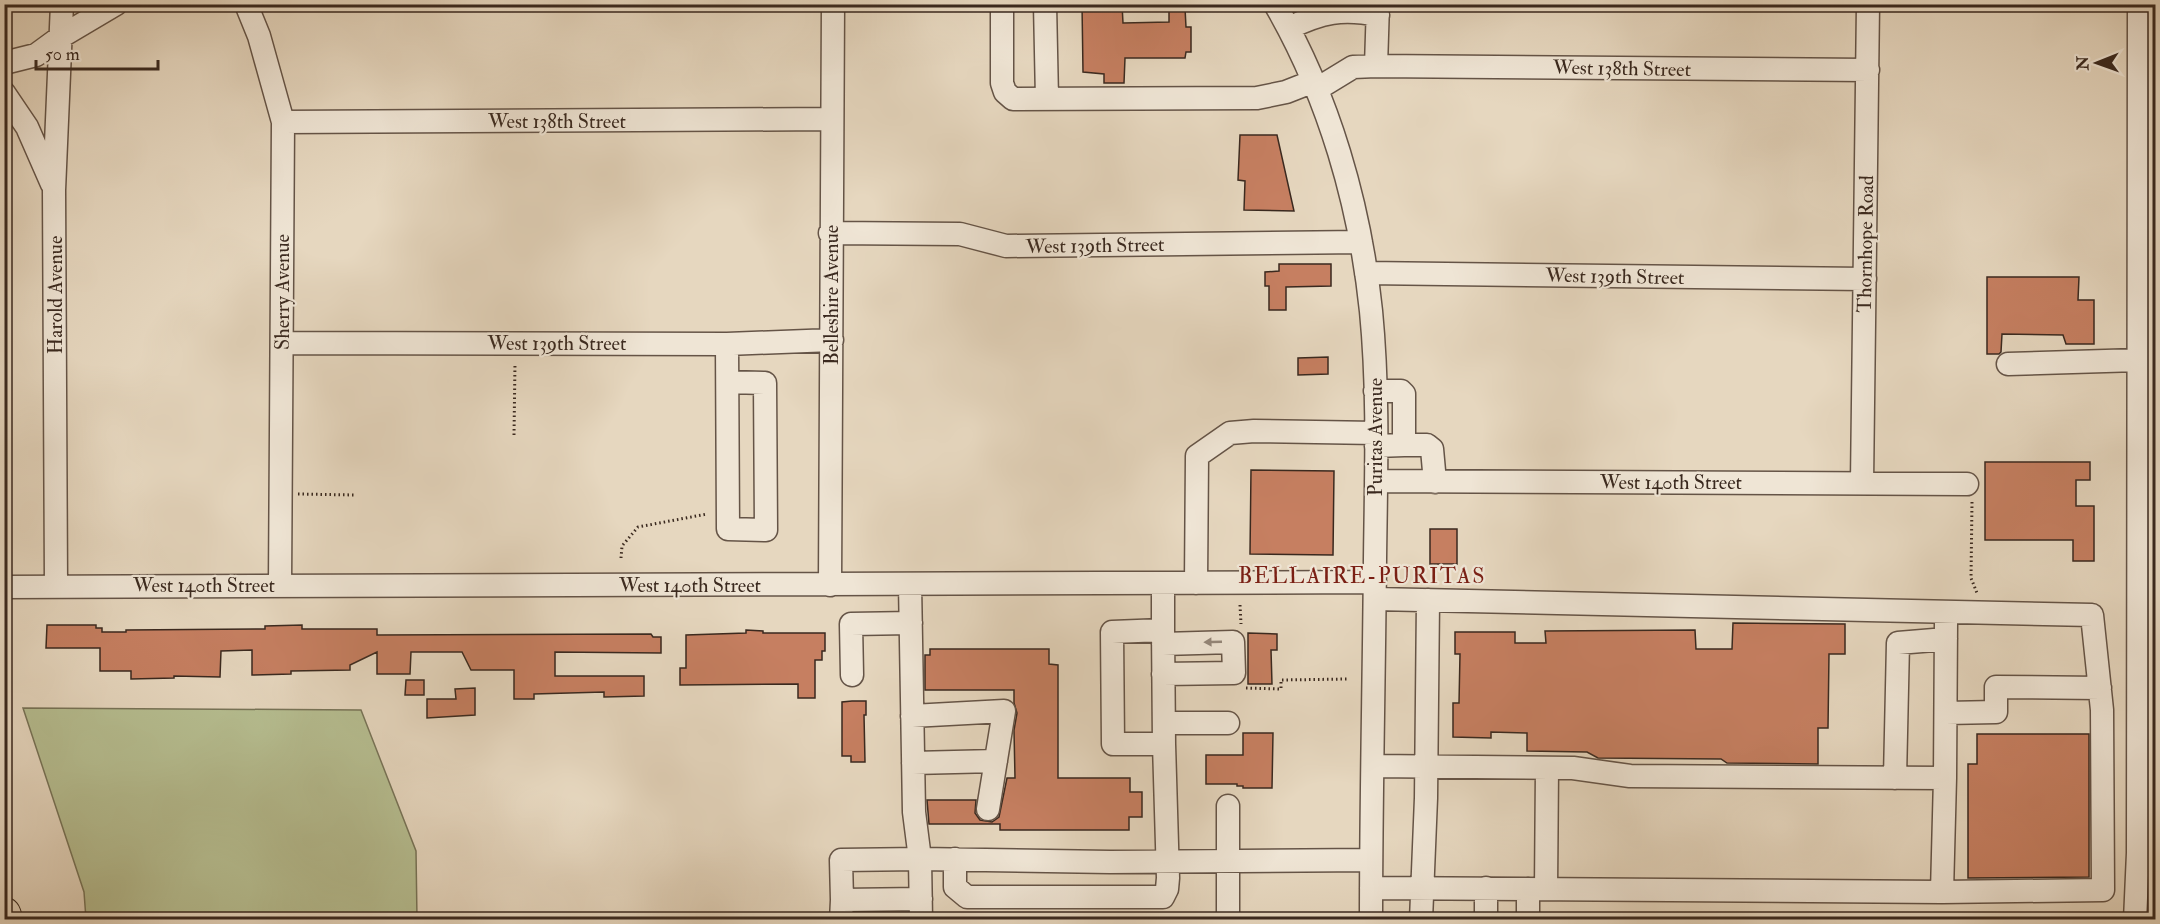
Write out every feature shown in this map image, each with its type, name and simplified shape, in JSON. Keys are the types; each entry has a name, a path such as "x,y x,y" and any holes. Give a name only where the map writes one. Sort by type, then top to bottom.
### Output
{"highway":[{"path":"4,914 6,920"}],"street":[{"name":"Harold Avenue","path":"56,586 54,190 62,4"},
{"path":"4,63 36,55 62,36 116,4"},
{"name":"Sherry Avenue","path":"246,4 259,36 284,122 280,585"},
{"name":"Belleshire Avenue","path":"830,585 832,340 830,233 833,4"},
{"path":"1002,4 1002,83 1005,92 1013,99 1257,98 1316,85 1353,67 1376,66 1378,10 1332,9 1288,28"},
{"path":"1045,4 1047,99"},
{"name":"Puritas Avenue","path":"1275,4 1316,85 1336,144 1361,242 1372,320 1376,481 1371,920"},
{"name":"Thornhope Road","path":"1862,483 1868,4"},
{"path":"2135,920 2147,581 2144,354 2147,238 2139,4"},
{"name":"West 138th Street","path":"1376,66 1868,70"},
{"path":"4,93 27,127 54,190"},
{"name":"West 138th Street","path":"284,122 831,119"},
{"name":"West 139th Street","path":"830,233 960,234 1006,246 1361,242"},
{"name":"West 139th Street","path":"1366,273 1865,279"},
{"name":"West 139th Street","path":"282,343 727,344 832,340"},
{"path":"727,344 728,529 766,530 765,383 728,382"},
{"path":"2008,364 2144,354"},
{"path":"1375,391 1401,391 1404,394 1404,446"},
{"path":"1196,583 1197,456 1230,433 1254,431 1376,439 1404,446 1427,445 1432,449 1435,482"},
{"name":"West 140th Street","path":"1376,481 1862,483 1970,491"},
{"path":"955,859 954,887 967,897 1163,897 1167,889 1168,862 1163,583"},
{"name":"West 140th Street","path":"4,587 1196,583 1375,591 1428,600 2092,615 2100,688"},
{"path":"910,584 914,812 920,859 921,909 842,910 842,860 920,859 955,859 1110,862 1371,860"},
{"path":"1421,920 1427,767 1428,600"},
{"path":"1942,892 1946,613"},
{"path":"852,675 850,624 911,622"},
{"path":"1163,674 1234,673 1233,642 1112,632 1113,744 1228,723"},
{"path":"1895,778 1899,643 1946,639"},
{"path":"1371,888 1942,892 2103,890 2100,688 1996,687 1996,712 1946,713"},
{"path":"912,716 1004,711 988,809"},
{"path":"913,763 996,761"},
{"path":"1372,766 1573,768 1630,776 1945,778"},
{"path":"1528,920 1538,889 1546,768"},
{"path":"1227,806 1227,920"},
{"path":"1486,888 1486,920"}],"path":[{"path":"514,435 515,358"},
{"path":"1970,491 1971,578 1977,596 1977,613"},
{"path":"293,494 355,495"},
{"path":"621,558 622,546 638,527 708,514"},
{"path":"1240,605 1241,628"},
{"path":"1243,688 1281,689 1281,680 1348,679"}],"green space":[{"path":"23,708 361,710 416,851 417,919 86,919 84,892"}],"building":[{"path":"1082,4 1122,4 1123,23 1169,22 1169,7 1185,8 1186,27 1191,27 1191,52 1186,52 1185,58 1125,58 1124,83 1104,83 1104,74 1083,72"},
{"path":"1240,135 1277,135 1294,211 1244,210 1245,181 1238,180"},
{"path":"1279,264 1331,264 1331,286 1286,287 1286,310 1269,310 1269,286 1265,286 1265,272 1279,271"},
{"path":"1987,277 2079,277 2078,300 2094,300 2094,344 2066,344 2063,335 2002,334 2001,352 1987,354"},
{"path":"1328,357 1328,374 1298,375 1298,358"},
{"path":"1985,462 2090,462 2090,480 2076,480 2076,506 2094,506 2094,561 2073,561 2073,540 1985,540"},
{"path":"1251,470 1334,471 1333,555 1250,554"},
{"path":"1430,529 1457,529 1457,564 1430,564"},
{"path":"1733,623 1845,624 1845,654 1829,654 1828,728 1818,728 1818,764 1727,763 1721,759 1598,758 1587,752 1527,751 1527,733 1491,732 1491,738 1453,737 1453,703 1459,703 1460,654 1455,654 1455,632 1515,632 1515,643 1546,643 1545,631 1695,630 1696,649 1732,649"},
{"path":"47,625 96,625 96,628 102,628 102,632 265,629 265,626 302,625 302,629 377,629 377,635 651,634 653,637 661,637 661,653 555,652 555,676 644,676 644,696 604,697 604,692 534,694 534,699 514,699 514,670 471,670 462,652 411,652 410,674 377,674 377,652 350,665 350,670 291,671 291,674 252,675 252,650 221,651 220,677 174,676 174,678 131,679 131,671 100,671 100,648 46,648"},
{"path":"746,630 763,631 763,633 825,633 825,651 822,651 822,660 815,660 815,698 798,698 798,684 680,685 680,668 686,668 686,635 746,633"},
{"path":"1248,633 1277,634 1277,650 1271,650 1272,684 1248,684"},
{"path":"930,649 1049,649 1049,664 1058,665 1058,778 1130,778 1130,792 1142,792 1142,817 1129,817 1129,830 1000,830 1000,824 929,824 927,800 976,800 975,813 980,820 992,822 999,817 1007,778 1015,778 1014,730 1017,713 1014,690 925,690 925,655 930,655"},
{"path":"406,680 424,680 424,695 405,695"},
{"path":"475,688 475,715 427,718 427,699 456,699 455,689"},
{"path":"866,701 865,762 851,762 851,756 842,756 842,702"},
{"path":"1243,733 1273,733 1272,788 1243,788 1237,784 1206,784 1206,755 1243,755"},
{"path":"1977,734 2089,734 2089,877 1968,878 1968,764 1977,764"}],"district":[{"name":"BELLAIRE-PURITAS","path":"1362,575"}]}
